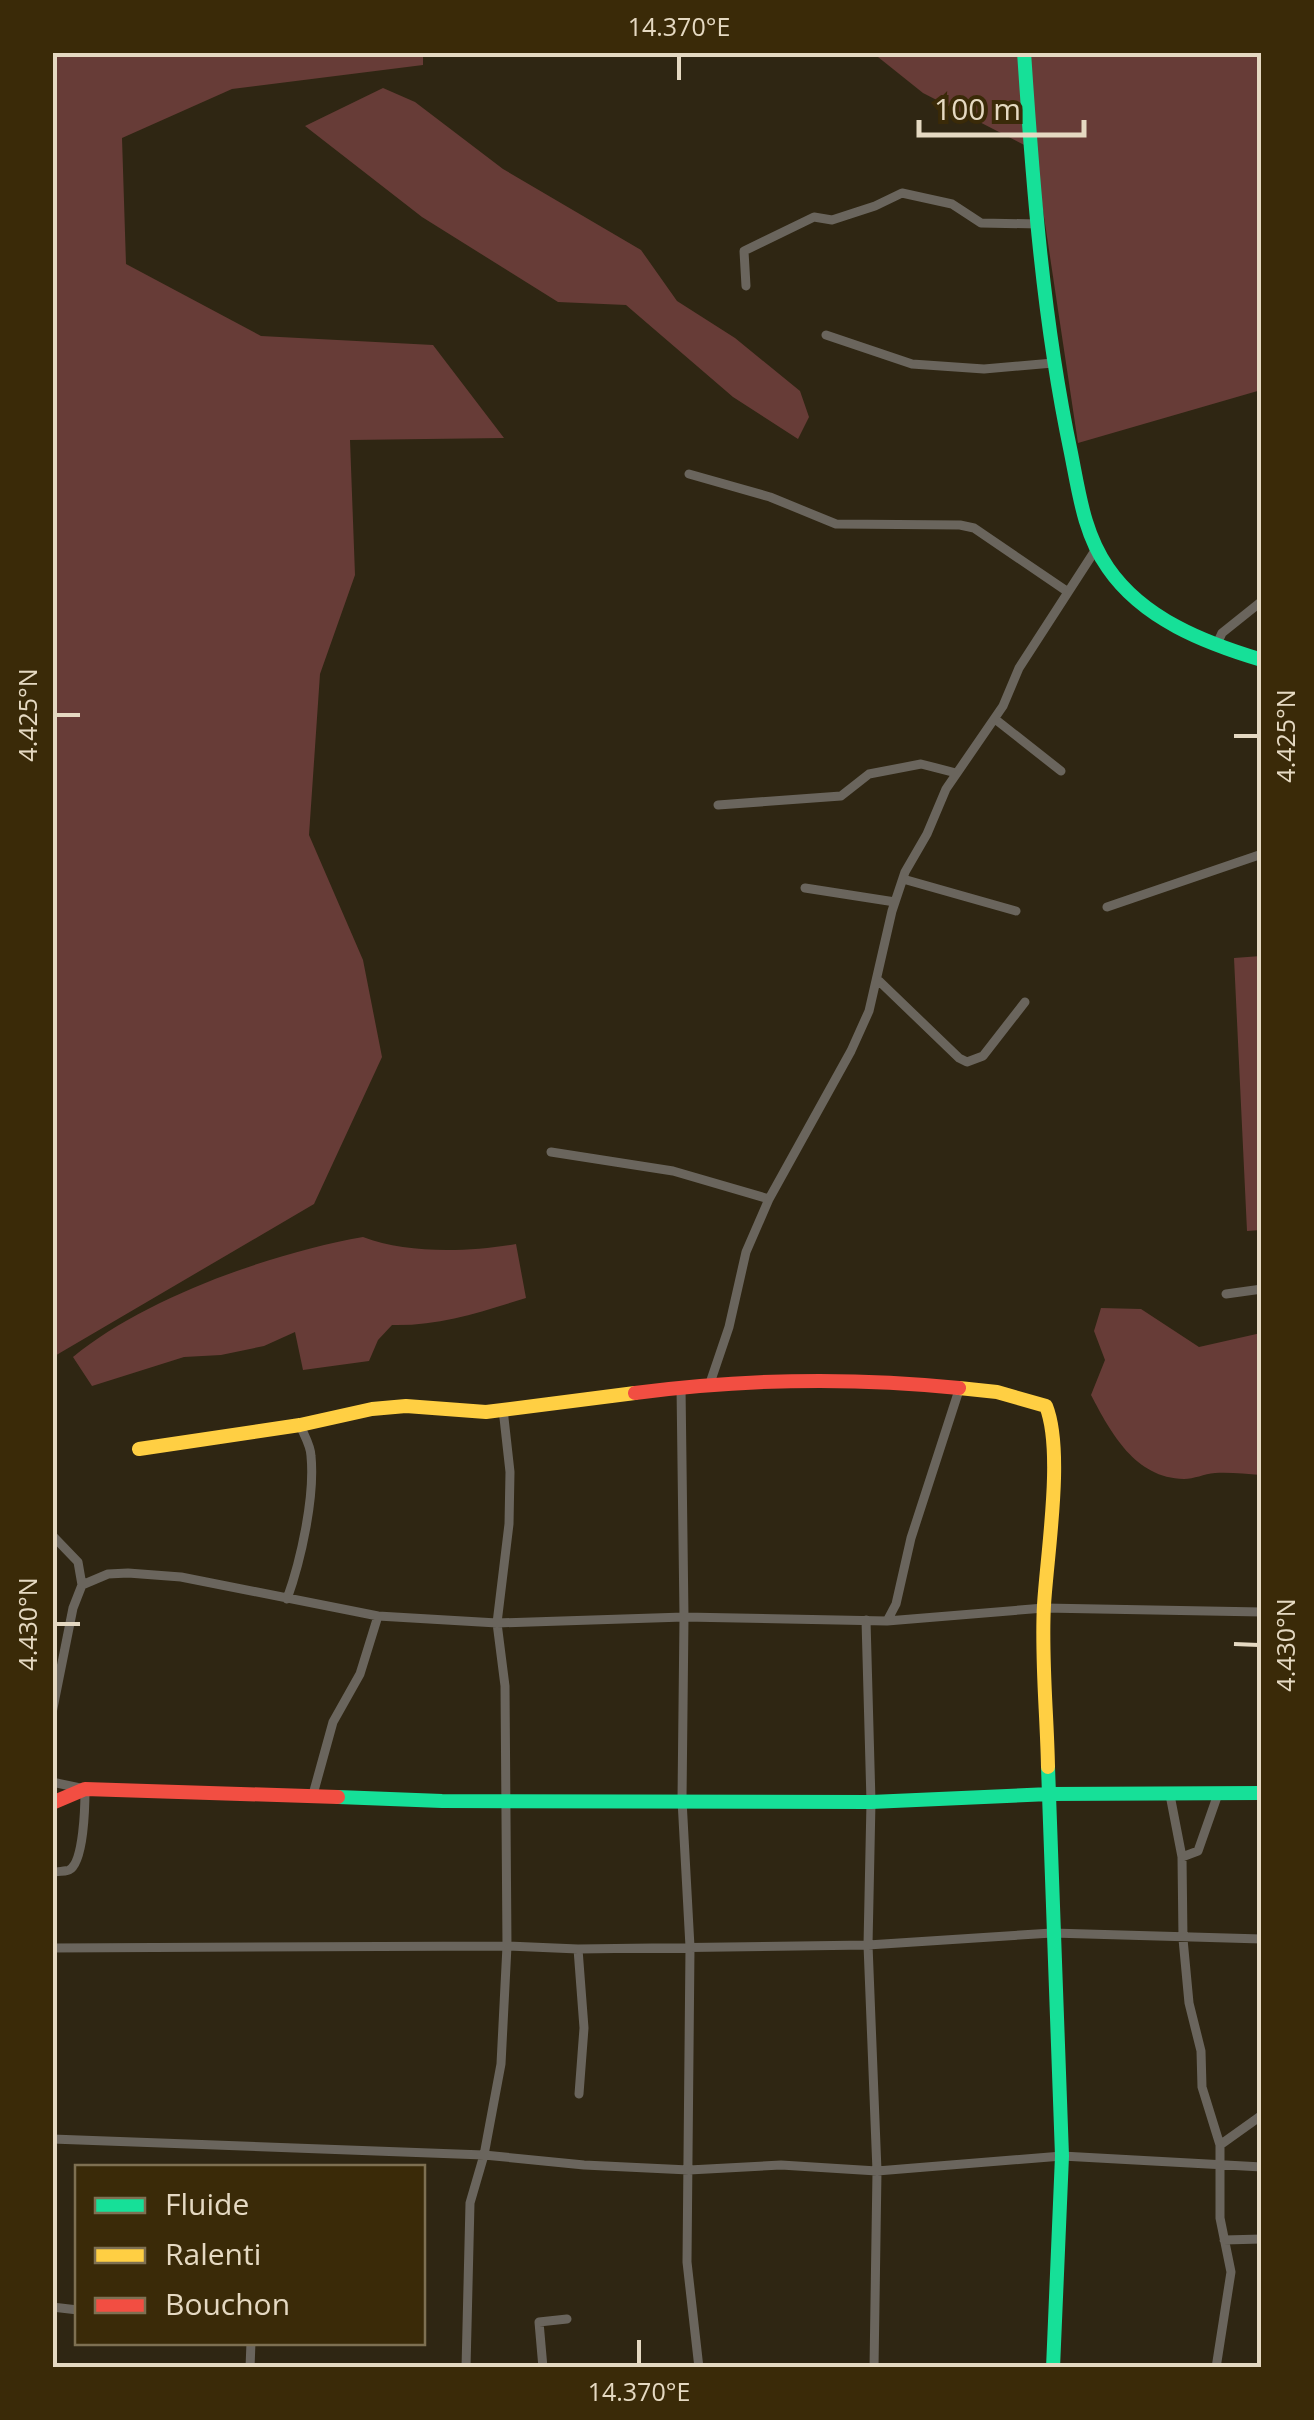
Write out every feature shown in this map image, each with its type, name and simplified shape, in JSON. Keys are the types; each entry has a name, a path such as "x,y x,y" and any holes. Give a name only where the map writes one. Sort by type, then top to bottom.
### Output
{"street":[{"path":"1024,52 1052,363 1086,521 1096,549 1144,605 1189,636 1262,660"},
{"path":"746,286 744,252 814,217 832,220 902,192 952,204 980,223 1039,224"},
{"path":"826,335 912,364 984,369 1052,363"},
{"path":"689,474 770,496 836,524 946,524 974,528 1068,592"},
{"path":"710,1384 729,1327 741,1269 769,1200 852,1051 869,1011 903,879 956,773 995,718 1019,668 1096,549"},
{"path":"1216,646 1222,633 1262,601"},
{"path":"995,718 1061,772"},
{"path":"718,806 841,796 869,774 921,764 956,773"},
{"path":"1107,907 1262,854"},
{"path":"903,879 1016,912"},
{"path":"805,888 895,902"},
{"path":"877,980 958,1058 967,1062 983,1056 1025,1002"},
{"path":"551,1152 673,1171 769,1200"},
{"path":"1226,1294 1262,1289"},
{"path":"139,1449 300,1425 372,1409 406,1406 486,1412 710,1384 890,1380 960,1387 1034,1402 1050,1410 1052,1515 1044,1608 1062,2156 1053,2368"},
{"path":"680,1386 682,1800 690,1947 687,2262 699,2368"},
{"path":"887,1621 896,1604 911,1538 960,1387"},
{"path":"466,2368 470,2203 484,2155 501,2064 507,1946 505,1686 497,1623 510,1524 510,1472 503,1409"},
{"path":"287,1599 300,1564 310,1484 312,1453 300,1425"},
{"path":"52,1535 78,1562 82,1585 64,1647 52,1713"},
{"path":"82,1585 108,1574 181,1577 378,1616 497,1623 684,1617 887,1621 1044,1608 1262,1612"},
{"path":"312,1798 333,1722 360,1674 378,1616"},
{"path":"866,1620 871,1802 868,1945 878,2171 874,2368"},
{"path":"52,1782 85,1789 507,1801 871,1802 1050,1794 1262,1793"},
{"path":"52,1803 85,1789"},
{"path":"52,1872 69,1870 76,1863 84,1824 85,1789"},
{"path":"1182,1857 1198,1851 1218,1794"},
{"path":"1170,1795 1182,1857 1189,2003 1200,2051 1202,2087 1220,2145 1220,2218 1231,2272 1216,2368"},
{"path":"52,1948 507,1946 578,1950 868,1945 1052,1933 1262,1939"},
{"path":"578,1950 584,2028 579,2094"},
{"path":"1220,2145 1262,2115"},
{"path":"52,2139 484,2155 690,2170 781,2165 878,2171 1062,2156 1262,2167"},
{"path":"1224,2240 1262,2240"},
{"path":"542,2368 539,2322 567,2319"}],"shaded area":[{"path":"53,52 423,53 423,65 232,89 122,138 126,264 261,336 433,345 504,438 350,440 355,575 320,674 309,835 363,960 382,1057 314,1204 53,1357"},
{"path":"873,53 1261,53 1261,390 1078,443 1034,150 923,93"},
{"path":"383,88 415,102 503,169 641,250 677,301 735,338 800,391 809,417 798,439 733,397 626,305 558,302 422,217 305,126"},
{"path":"1261,956 1261,1230 1247,1231 1234,958"},
{"path":"363,1237 380,1243 438,1250 516,1244 526,1298 443,1321 392,1325 378,1340 369,1361 303,1370 295,1332 264,1346 221,1355 184,1357 92,1386 73,1357 135,1316 210,1281 289,1254"},
{"path":"1101,1308 1141,1309 1199,1347 1261,1333 1261,1475 1167,1477 1138,1462 1127,1451 1091,1395 1105,1360 1094,1331"}],"traffic: fast":[{"path":"1024,52 1035,203 1053,354 1080,498 1093,541 1122,586 1157,615 1197,637 1262,660"},
{"path":"1048,1767 1062,2156 1053,2368"},
{"path":"338,1797 442,1801 871,1802 1050,1794 1262,1793"}],"traffic: slow":[{"path":"959,1388 997,1392 1046,1406 1051,1425 1053,1503 1043,1625 1048,1767"},
{"path":"139,1449 300,1425 372,1409 406,1406 486,1412 635,1393"}],"traffic: jam":[{"path":"635,1393 797,1381 959,1388"},
{"path":"52,1803 85,1789 338,1797"}]}
